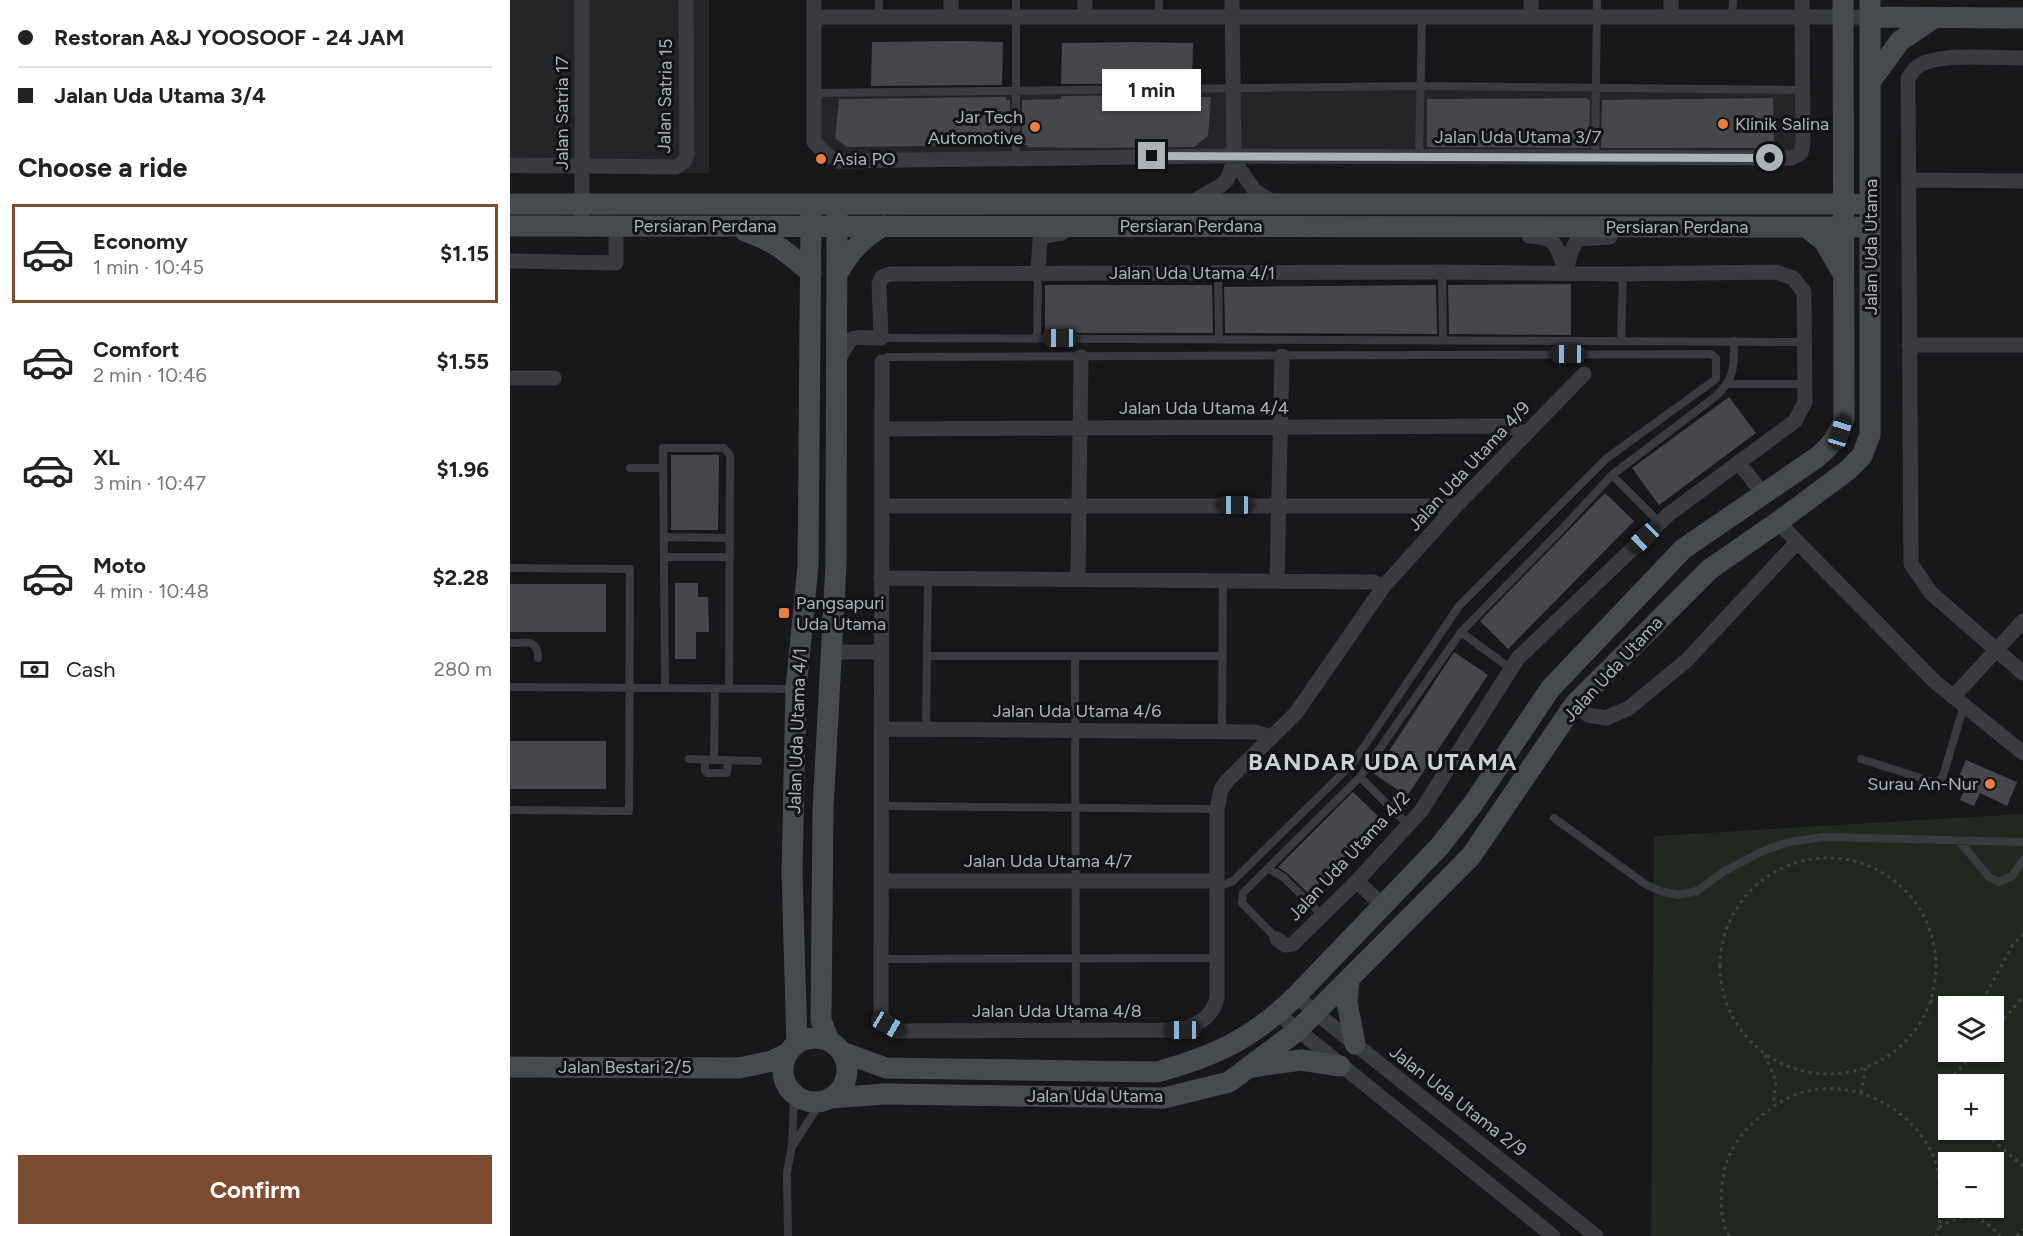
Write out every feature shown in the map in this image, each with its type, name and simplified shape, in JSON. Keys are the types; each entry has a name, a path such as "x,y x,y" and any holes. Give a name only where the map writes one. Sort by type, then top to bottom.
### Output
{"street":[{"name":"Jalan Satria 17","path":"582,0 582,226"},
{"name":"Jalan Satria 15","path":"582,166 676,167 684,162 687,155 686,0"},
{"path":"814,0 814,93"},
{"path":"951,0 951,16"},
{"path":"1085,0 1085,16"},
{"path":"1187,205 1227,180 1234,158 1232,0"},
{"path":"1531,0 1531,17"},
{"path":"1671,0 1671,17"},
{"path":"1802,0 1803,90"},
{"path":"1903,0 1934,18"},
{"path":"814,16 1802,17 1843,8 1870,8 1934,18 2023,18"},
{"name":"Jalan Uda Utama","path":"835,1046 886,1068 1157,1072 1195,1062 1238,1042 1278,1014 1439,847 1473,804 1550,689 1683,549 1832,445 1844,420 1843,8"},
{"name":"Jalan Uda Utama","path":"826,1100 885,1094 1164,1098 1229,1082 1297,1031 1471,856 1574,705 1710,569 1848,470 1862,456 1870,435 1870,8"},
{"path":"1870,82 1900,41 1934,18"},
{"path":"2023,58 1931,60 1916,68 1908,78 1911,564 1931,593 2023,673"},
{"name":"Jalan Uda Utama 3/7","path":"814,93 814,142 826,154 837,160 1419,156 1792,158 1801,153 1803,143 1803,90"},
{"path":"1234,158 1255,191 1275,204"},
{"path":"1809,204 1824,193 1836,178 1843,158"},
{"path":"510,165 582,166"},
{"path":"1909,180 2023,181"},
{"name":"Persiaran Perdana","path":"510,204 1871,204"},
{"name":"Jalan Uda Utama 4/1","path":"792,1048 792,873 796,689 808,566 811,204"},
{"name":"Jalan Uda Utama 4/1","path":"835,1046 821,1020 821,1008 823,810 836,564 837,204"},
{"name":"Persiaran Perdana","path":"510,226 1871,226"},
{"path":"510,261 616,263 616,226"},
{"path":"728,226 767,238 811,273"},
{"path":"837,274 849,253 863,238 883,226"},
{"path":"1038,273 1040,240 1045,236 1098,226"},
{"path":"1445,226 1467,236 1546,237 1552,240 1566,273"},
{"path":"1566,273 1574,244 1579,239 1638,236 1674,226"},
{"path":"1806,226 1824,241 1843,276"},
{"name":"Jalan Uda Utama 4/1","path":"881,338 879,284 882,276 886,274 1442,272 1623,274"},
{"name":"Jalan Uda Utama 4/2","path":"1277,939 1286,945 1293,944 1357,881 1421,811 1518,658 1660,523 1795,421 1805,402 1804,292 1794,278 1776,272 1623,274"},
{"path":"836,363 852,338 881,338"},
{"path":"1910,345 2023,345"},
{"path":"1277,581 1282,356"},
{"path":"1078,579 1081,357"},
{"path":"881,959 882,362"},
{"name":"Jalan Uda Utama 4/9","path":"1271,736 1296,713 1384,586 1456,506 1584,374"},
{"path":"510,378 554,378"},
{"name":"Jalan Uda Utama 4/4","path":"882,429 1508,426 1525,433"},
{"path":"1739,462 1763,494"},
{"path":"882,506 1456,506"},
{"path":"1778,522 1935,682 2023,753"},
{"path":"1574,705 1588,715 1606,717 1629,708 1687,660 1797,542"},
{"path":"881,578 1372,582 1384,586"},
{"path":"1959,701 1996,650 2023,621"},
{"path":"830,652 881,652"},
{"name":"Jalan Uda Utama 4/6","path":"881,729 1222,731 1256,732 1271,736"},
{"name":"Jalan Uda Utama 4/8","path":"881,959 881,1014 888,1025 900,1031 1183,1030 1196,1025 1205,1019 1215,1007 1217,998 1217,809 1221,790 1271,736"},
{"name":"Jalan Uda Utama 4/7","path":"881,881 1216,884"},
{"path":"1357,881 1382,906"},
{"path":"1349,979 1347,1002 1355,1044"},
{"name":"Jalan Uda Utama 2/9","path":"1296,996 1596,1236"},
{"path":"1278,1014 1553,1236"},
{"path":"807,1038 818,1038 835,1046 846,1062 847,1072 845,1083 839,1092 826,1100 802,1100 790,1089 783,1074 783,1064 792,1048 807,1038"},
{"name":"Jalan Bestari 2/5","path":"510,1067 739,1068 772,1061 792,1048"},
{"path":"1247,1068 1301,1060 1340,1066"},
{"name":"Jalan Bestari 2/5","path":"739,1068 790,1089"}],"lane":[{"path":"879,0 879,16"},
{"path":"1016,0 1016,158"},
{"path":"1159,0 1159,16"},
{"path":"1595,157 1597,0"},
{"path":"1732,0 1732,17"},
{"path":"1419,156 1422,17"},
{"path":"814,93 1420,86 1803,90"},
{"path":"1442,272 1443,340"},
{"path":"1037,338 1038,273"},
{"path":"1218,273 1219,339"},
{"path":"1622,341 1623,274"},
{"path":"881,338 1804,342"},
{"path":"1277,939 1242,903 1243,893 1360,777 1461,632 1563,529 1612,475 1716,396 1728,384 1734,367 1734,341"},
{"path":"882,362 887,357 1711,354 1716,358 1716,379 1606,458 1459,606 1353,763 1233,880 1216,884"},
{"path":"1728,384 1805,384"},
{"path":"665,688 663,448 724,448 730,455 729,689"},
{"path":"630,468 663,468"},
{"path":"1612,475 1660,523"},
{"path":"664,537 730,538"},
{"path":"664,557 730,558"},
{"path":"510,568 630,569 629,811 510,810"},
{"path":"926,729 928,578"},
{"path":"1222,731 1223,580"},
{"path":"1461,632 1511,669"},
{"path":"510,643 536,645 538,658"},
{"path":"927,656 1223,656"},
{"path":"1075,656 1076,1030"},
{"path":"510,687 796,689"},
{"path":"714,760 715,689"},
{"path":"1862,759 1933,782 1939,781 1943,776 1959,701"},
{"path":"689,759 758,760"},
{"path":"705,760 705,771 717,773 727,773 728,760"},
{"path":"1360,777 1408,825"},
{"path":"881,806 1217,809"},
{"path":"1554,818 1645,884 1660,891 1678,895 1697,891 1723,872 1765,850 1790,842 1824,837 2023,842"},
{"path":"1959,841 1989,877 1999,882 2012,876 2022,862"},
{"path":"1268,868 1283,877 1322,915"},
{"path":"881,959 1216,958"},
{"path":"788,1236 787,1172 792,1146 790,1089"},
{"path":"792,1146 826,1100"}],"path":[{"path":"1823,858 1861,862 1902,886 1919,906 1935,949 1937,968 1930,1001 1919,1028 1900,1048 1854,1071 1826,1073 1780,1062 1753,1045 1729,1009 1720,976 1720,960 1728,926 1747,893 1765,878 1787,866 1801,861 1823,858"},
{"path":"1930,1001 1955,1005 1971,1003 1985,996 1993,977 2012,946 2023,934"},
{"path":"2004,1019 2023,997"},
{"path":"1764,1053 1776,1081 1773,1107"},
{"path":"1955,1074 1966,1062"},
{"path":"1861,1093 1867,1065"},
{"path":"1729,1236 1725,1230 1722,1212 1721,1187 1725,1165 1742,1136 1754,1121 1784,1100 1804,1092 1834,1089 1861,1093 1883,1102 1911,1122 1924,1140 1934,1157 1939,1180 1942,1208 1936,1236"},
{"path":"1993,1140 2023,1166"},
{"path":"1939,1227 1958,1217 1976,1217 1985,1221 2000,1236"},
{"path":"2017,1236 2023,1229"}],"shaded area":[{"path":"510,0 709,0 709,173 510,174"},
{"path":"1268,84 1797,86 1796,150 1791,153 840,155 829,151 820,140 819,89"},
{"path":"2023,814 2023,1236 1651,1236 1654,836"}],"building":[{"path":"872,42 1003,42 1002,85 871,86"},
{"path":"1062,43 1193,43 1192,83 1061,84"},
{"path":"1192,95 1192,97 1211,97 1208,136 1194,147 1094,148 1022,145 1022,100 1061,99 1061,96"},
{"path":"1006,97 1006,100 1010,100 1010,145 847,147 835,138 839,99"},
{"path":"1586,98 1590,100 1589,148 1427,147 1427,99"},
{"path":"1773,98 1774,148 1601,148 1602,100"},
{"path":"1571,284 1571,335 1449,334 1448,285"},
{"path":"1045,285 1212,285 1213,333 1045,333"},
{"path":"1436,285 1437,334 1225,333 1224,287"},
{"path":"1729,397 1756,433 1659,505 1632,468"},
{"path":"671,455 719,455 718,530 671,530"},
{"path":"1605,493 1634,521 1508,649 1480,621"},
{"path":"675,583 698,583 698,597 708,597 709,632 696,632 696,659 675,659"},
{"path":"510,584 606,584 606,632 510,632"},
{"path":"1454,652 1488,675 1407,796 1374,774"},
{"path":"510,741 606,741 606,789 510,789"},
{"name":"Surau An-Nur","path":"1966,760 2017,782 2007,806 1980,793 1974,806 1960,800 1967,785 1957,781"},
{"path":"1353,792 1381,819 1309,894 1278,867"}],"place":[{"name":"Klinik Salina","path":"1723,124"},
{"name":"Jar Tech Automotive","path":"1035,127"},
{"name":"Asia PO","path":"821,159"},
{"name":"Pangsapuri Uda Utama","path":"784,613"},
{"name":"Surau An-Nur","path":"1990,784"}],"district":[{"name":"BANDAR UDA UTAMA","path":"1383,761"}],"route":[{"path":"1152,156 1770,158"}]}
